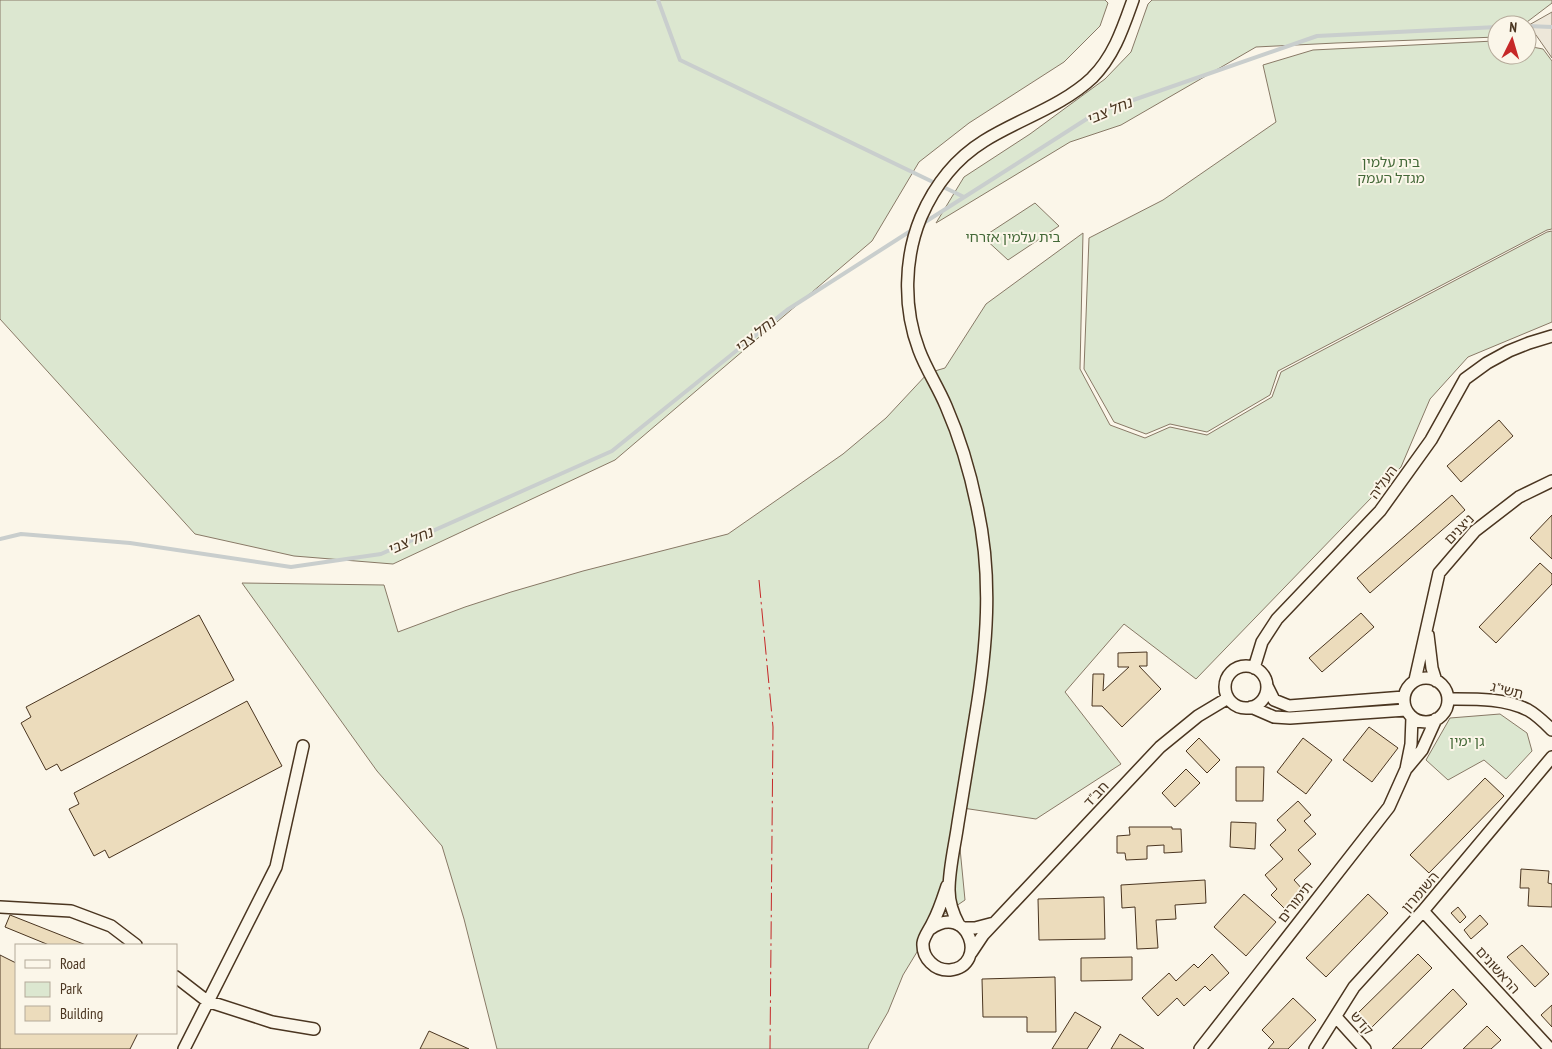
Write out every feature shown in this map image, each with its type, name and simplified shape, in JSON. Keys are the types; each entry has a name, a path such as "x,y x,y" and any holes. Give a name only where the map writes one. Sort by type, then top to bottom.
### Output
{"street":[{"path":"950,879 923,943 924,951 932,964 947,970 962,966 968,960 972,944 970,937 955,918 950,901 950,879 980,693 986,642 988,608 986,555 978,507 963,452 946,407 923,360 915,338 908,301 910,253 914,236 927,205 952,168 981,142 1064,98 1091,78 1108,57 1118,40 1133,0"},
{"name":"העליה","path":"1254,668 1262,642 1277,619 1380,511 1431,440 1465,379 1509,351 1552,336"},
{"name":"ניצנים","path":"1415,680 1439,573 1474,531 1519,497 1552,481"},
{"name":"ניצנים","path":"1427,628 1432,668 1436,681"},
{"path":"1266,686 1264,697 1256,705 1246,708 1236,706 1225,692 1225,684 1232,671 1239,667 1247,666 1254,668 1263,675 1266,686 1274,700 1289,706 1404,697"},
{"path":"1252,707 1274,717 1409,714 1420,721 1428,722 1443,714 1447,707 1448,699 1444,686 1427,678 1415,680 1408,687 1404,697 1409,714"},
{"name":"חב\"ד","path":"971,952 983,935 1160,747 1198,716 1228,698"},
{"name":"תשי\"ג","path":"1448,699 1480,698 1506,703 1529,710 1552,730"},
{"name":"תימורים","path":"1200,1049 1389,807 1406,769 1411,744 1409,714"},
{"name":"תימורים","path":"1406,769 1422,750 1436,719"},
{"path":"184,1049 276,867 303,746"},
{"name":"השומרון","path":"1315,1049 1354,987 1423,911 1552,757"},
{"path":"0,907 70,911 111,926 135,944"},
{"name":"הראשונים","path":"1423,911 1550,1049"},
{"path":"930,929 944,922 952,922 961,926 975,928 996,922"},
{"path":"178,979 207,1001 272,1022 314,1029"},
{"name":"קדש","path":"1336,1017 1365,1049"}],"green space":[{"path":"0,0 1105,0 1108,3 1100,26 1064,62 969,123 919,162 872,241 615,460 393,564 294,556 195,534 0,319"},
{"path":"1152,0 1552,0 1552,3 1536,15 1487,15 1487,37 1256,47 1121,125 1070,142 936,223 964,177 1030,134 1105,79 1131,52 1148,4"},
{"name":"בית עלמין מגדל העמק","path":"1487,41 1487,65 1537,65 1537,48 1543,49 1552,61 1552,229 1278,371 1270,395 1207,432 1170,424 1146,434 1114,422 1084,369 1089,238 1163,200 1276,122 1263,65 1313,50"},
{"name":"בית עלמין אזרחי","path":"1035,203 1059,226 1008,260 983,237"},
{"path":"1552,231 1552,322 1468,357 1430,399 1401,467 1196,679 1124,624 1065,692 1121,764 1036,819 956,807 965,900 937,919 903,975 888,1012 868,1049 497,1049 464,919 442,846 377,771 242,583 384,585 398,632 511,592 583,571 728,534 843,454 886,418 928,373 945,368 986,304 1083,233 1080,369 1110,425 1145,438 1170,427 1207,435 1272,397 1281,372"},
{"name":"גן ימין","path":"1500,714 1527,733 1532,751 1506,779 1484,760 1448,780 1426,760 1450,718"}],"shaded area":[{"path":"1552,12 1552,58 1537,36 1537,20"}],"building":[{"path":"1499,420 1513,436 1461,482 1447,466"},
{"path":"1452,495 1465,510 1370,593 1357,578"},
{"path":"1552,515 1552,559 1530,538"},
{"path":"1540,563 1552,574 1552,584 1496,643 1479,627"},
{"path":"1361,613 1374,627 1322,672 1309,658"},
{"path":"199,615 234,680 61,771 57,764 46,770 21,723 31,717 26,707"},
{"path":"1147,652 1147,666 1139,666 1161,689 1122,727 1102,706 1092,706 1093,674 1104,674 1103,691 1129,667 1118,667 1118,653"},
{"path":"247,701 282,766 109,858 105,850 94,856 69,809 79,804 74,793"},
{"path":"1369,727 1398,748 1372,782 1343,760"},
{"path":"1199,738 1220,760 1207,773 1186,751"},
{"path":"1303,738 1332,760 1306,794 1277,772"},
{"path":"1236,767 1264,767 1263,801 1236,801"},
{"path":"1186,769 1200,783 1175,807 1162,793"},
{"path":"1485,778 1504,796 1429,873 1410,855"},
{"path":"1298,801 1311,815 1304,821 1316,834 1298,850 1311,864 1294,880 1304,891 1285,909 1271,895 1277,889 1265,875 1283,859 1270,845 1286,830 1277,820"},
{"path":"1231,822 1256,823 1255,849 1230,847"},
{"path":"1129,827 1172,827 1172,829 1181,829 1182,852 1164,853 1164,845 1147,846 1147,859 1126,860 1125,853 1117,853 1117,836 1130,835"},
{"path":"1521,869 1549,871 1548,883 1552,884 1552,907 1528,906 1529,888 1520,888"},
{"path":"1205,880 1206,903 1175,905 1176,919 1156,920 1158,948 1137,949 1135,907 1122,908 1121,885"},
{"path":"1244,894 1276,922 1246,956 1214,927"},
{"path":"1368,894 1388,913 1326,977 1306,958"},
{"path":"1104,897 1105,939 1039,940 1038,899"},
{"path":"1458,907 1466,917 1460,923 1451,913"},
{"path":"10,915 83,944 47,944 5,927"},
{"path":"1480,915 1488,924 1471,939 1464,930"},
{"path":"1522,945 1549,974 1535,987 1507,957"},
{"path":"1212,954 1229,973 1210,991 1205,986 1184,1006 1177,998 1158,1016 1142,998 1169,973 1176,981 1194,964 1198,968"},
{"path":"1418,954 1432,968 1370,1029 1356,1015"},
{"path":"0,955 15,962 15,1034 138,1034 130,1049 0,1049"},
{"path":"1132,957 1132,980 1081,981 1081,958"},
{"path":"1055,977 1056,1032 1027,1032 1027,1017 983,1017 982,979"},
{"path":"1453,989 1467,1004 1421,1049 1392,1049"},
{"path":"1293,998 1316,1020 1288,1049 1268,1049 1274,1042 1262,1030"},
{"path":"1552,1005 1552,1027 1541,1015"},
{"path":"1075,1012 1101,1027 1087,1049 1052,1049"},
{"path":"1487,1026 1501,1040 1491,1049 1463,1049"},
{"path":"429,1031 469,1049 420,1049"},
{"path":"1120,1034 1144,1049 1111,1049"}],"waterway":[{"path":"658,0 680,60 964,197"},
{"name":"נחל צבי","path":"1537,26 1552,27"},
{"name":"נחל צבי","path":"922,224 1096,113 1317,36 1487,28"},
{"name":"נחל צבי","path":"0,539 21,534 130,543 291,567 381,554 612,451 787,310 912,230"}],"power":[{"path":"759,580 773,727 770,1049"}]}
